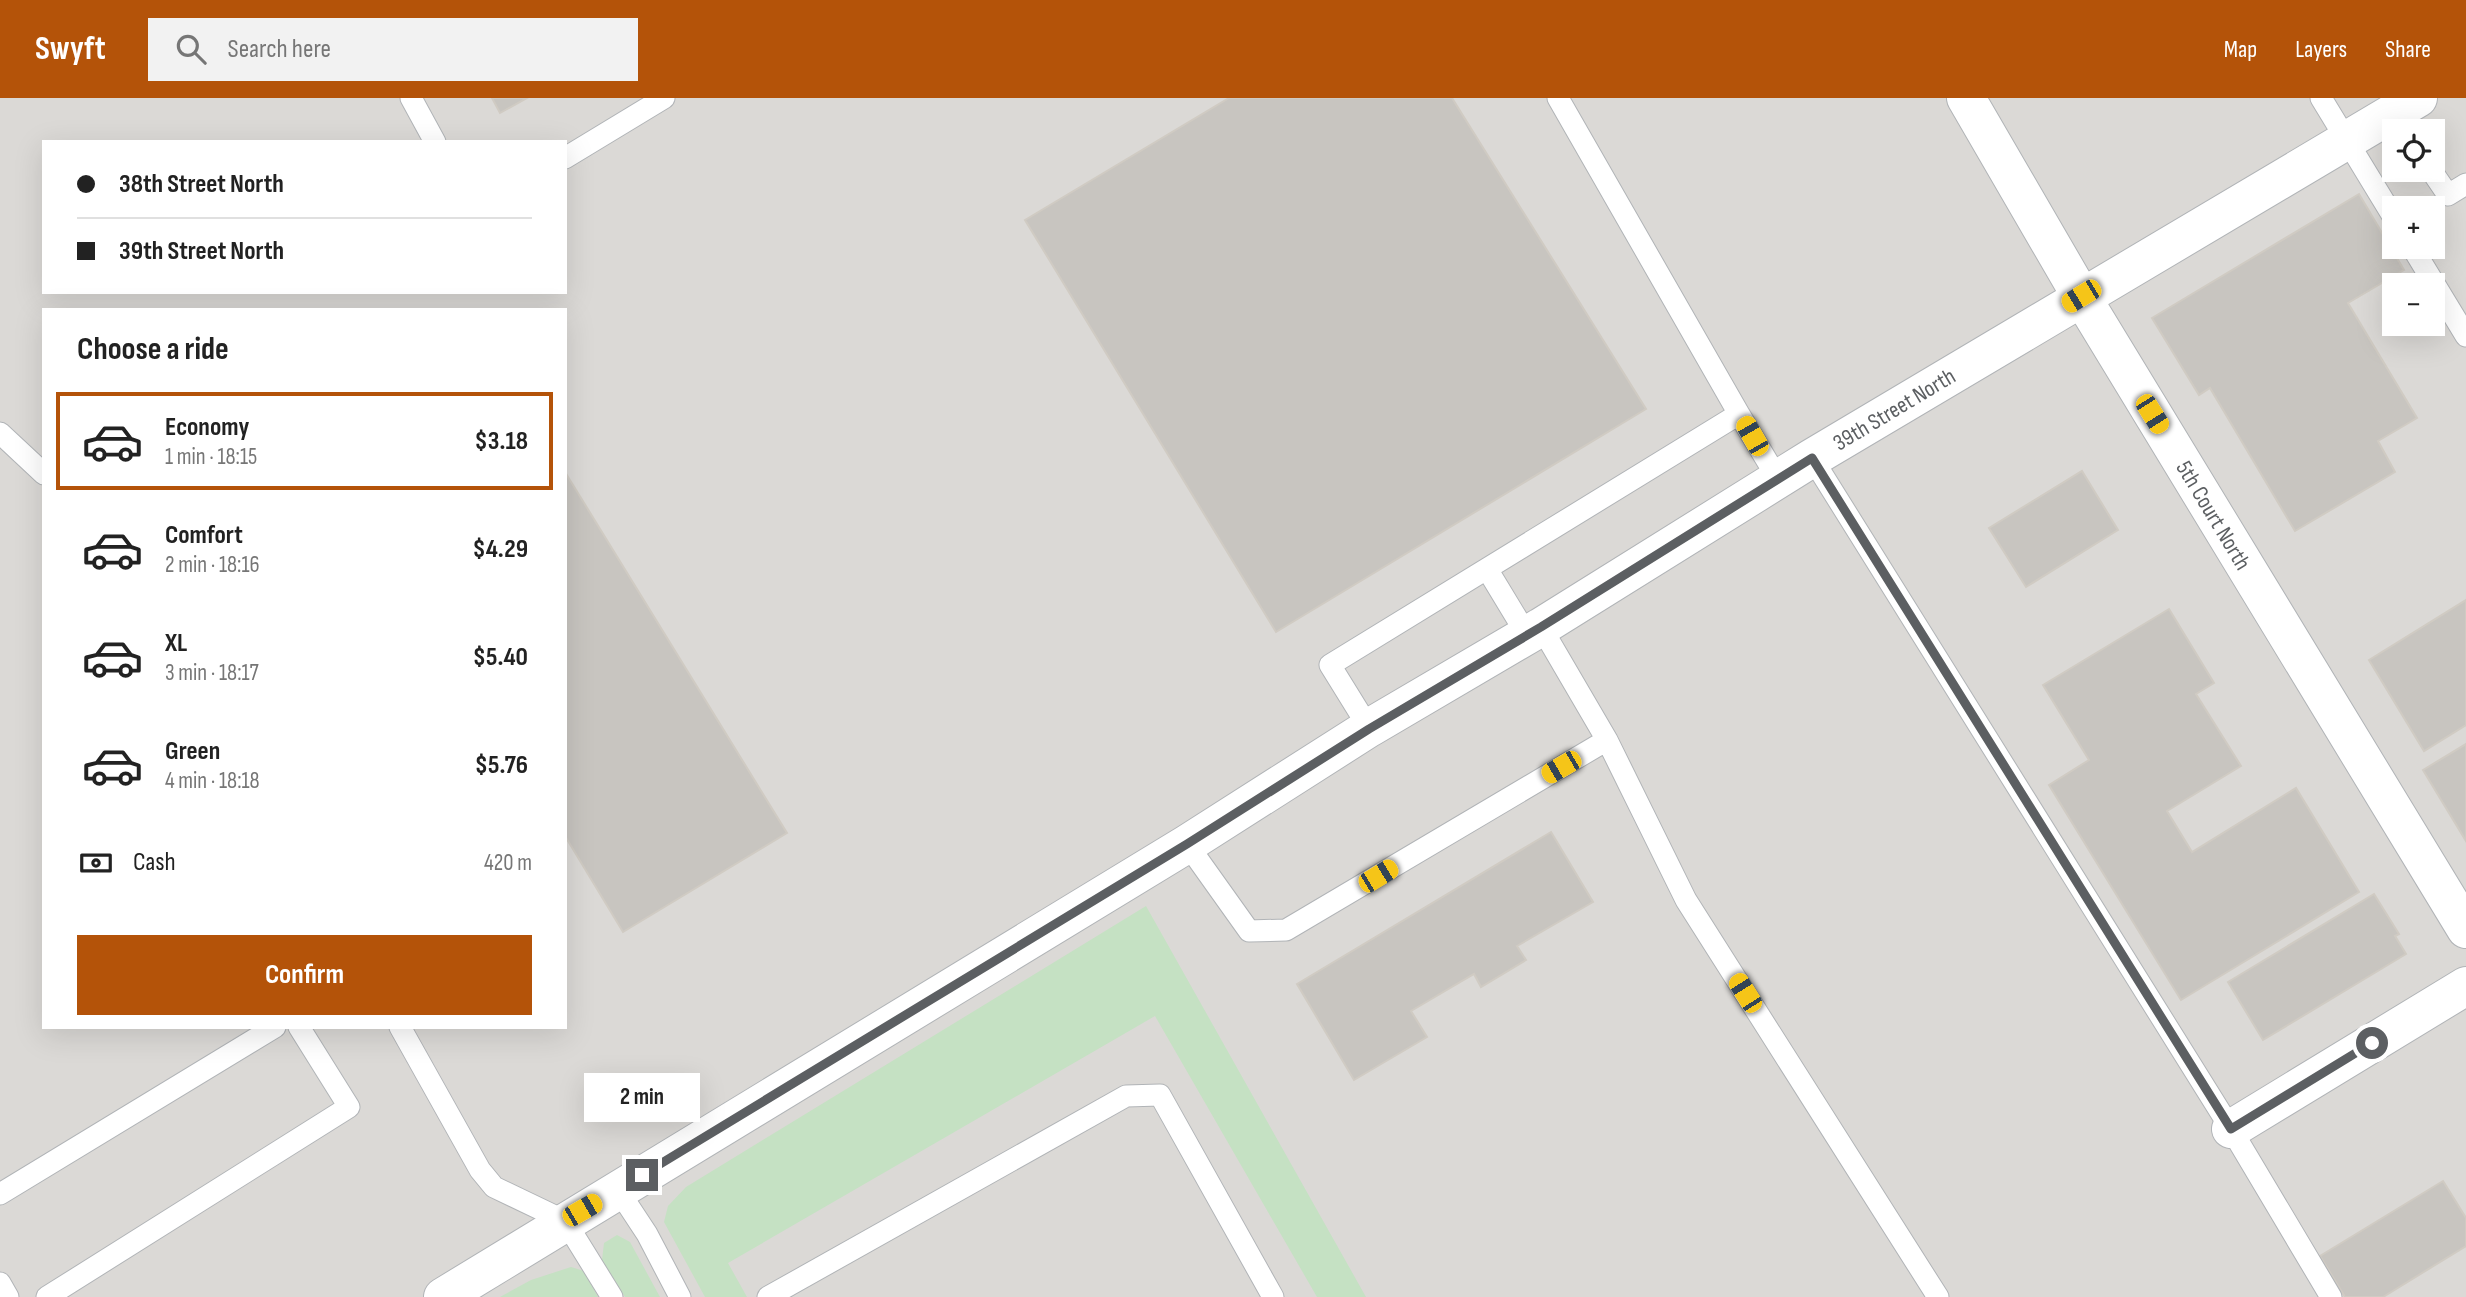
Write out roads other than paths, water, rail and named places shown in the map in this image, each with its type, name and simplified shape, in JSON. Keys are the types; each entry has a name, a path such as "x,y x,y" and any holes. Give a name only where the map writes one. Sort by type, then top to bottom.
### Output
{"street":[{"name":"5th Court North","path":"1966,98 2081,296 2466,929"},
{"name":"39th Street North","path":"443,1297 1187,844 1369,729 1534,631 1812,458 2081,296 2347,141 2405,114"},
{"path":"2231,1129 2466,986"}],"lane":[{"path":"411,98 434,140"},
{"path":"567,157 664,98"},
{"path":"1558,98 1778,479"},
{"path":"2321,98 2382,198"},
{"path":"2439,182 2448,195 2466,184"},
{"path":"2419,259 2466,336"},
{"path":"1369,729 1330,665 1740,414"},
{"path":"0,433 42,472"},
{"path":"1812,458 2231,1129 2331,1297"},
{"path":"1486,569 1534,631 1607,740 1686,900 1938,1297"},
{"path":"1187,844 1249,931 1286,930 1607,740"},
{"path":"0,1194 272,1029"},
{"path":"47,1297 349,1107 300,1029"},
{"path":"401,1029 481,1170 494,1187 565,1221 612,1297"},
{"path":"768,1297 1126,1096 1160,1095 1273,1297"},
{"path":"618,1189 647,1234 680,1297"},
{"path":"0,1283 8,1297"}]}
